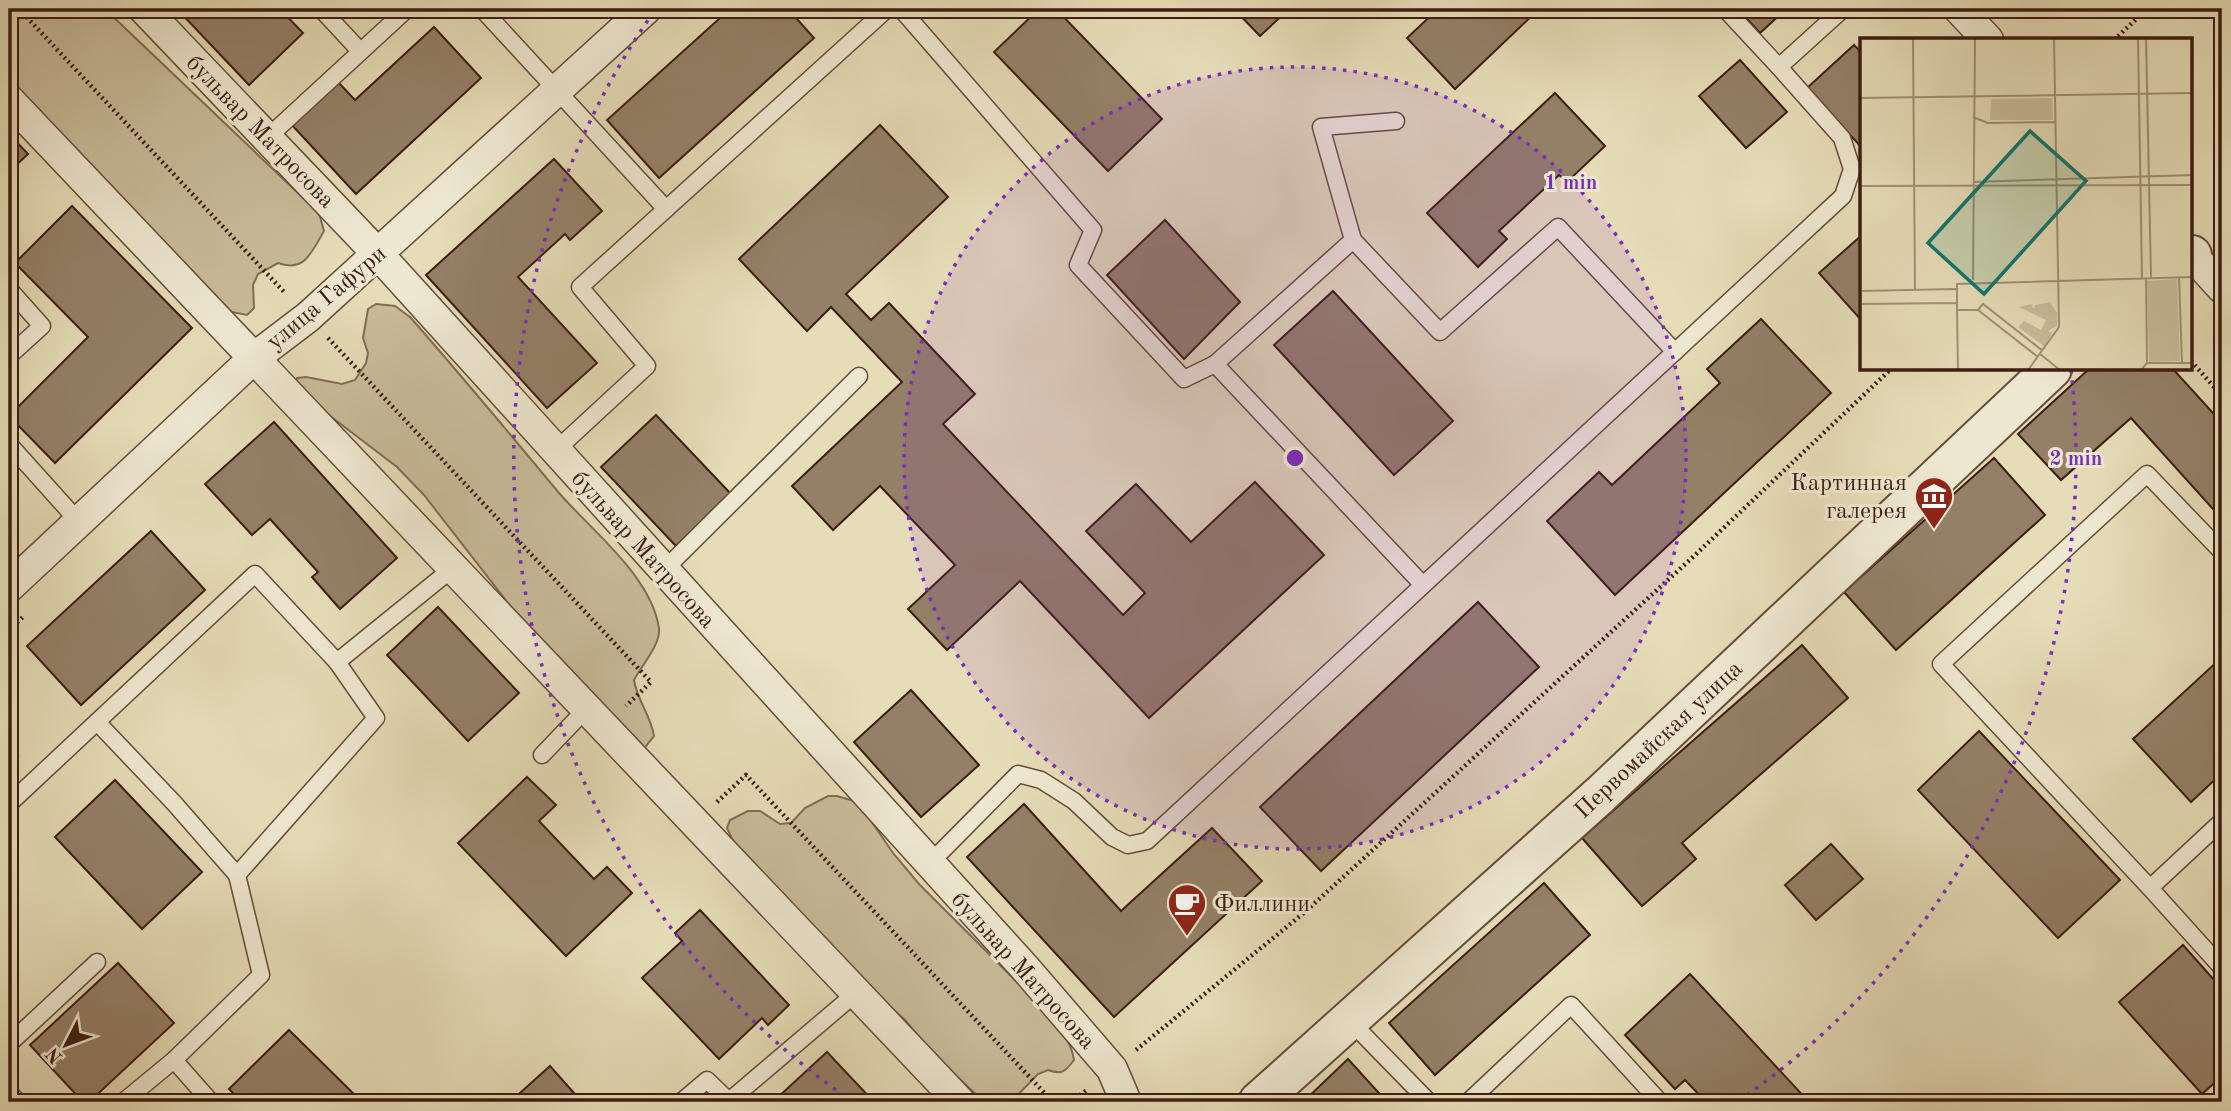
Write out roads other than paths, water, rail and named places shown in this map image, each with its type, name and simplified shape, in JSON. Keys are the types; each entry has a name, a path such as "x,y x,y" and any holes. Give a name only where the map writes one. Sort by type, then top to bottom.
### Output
{"street":[{"name":"бульвар Матросова","path":"144,9 378,254 930,863 1112,1069 1126,1102"},
{"name":"улица Гафури","path":"9,587 254,358 308,317 646,9"},
{"path":"1959,9 1986,38"},
{"path":"9,100 960,1102"},
{"path":"2192,256 2222,288"},
{"name":"Первомайская улица","path":"1258,1102 1600,795 2050,371"}],"lane":[{"path":"321,9 360,51"},
{"path":"267,138 407,9"},
{"path":"482,9 666,209"},
{"path":"555,451 647,366 580,287 887,9"},
{"path":"901,9 1093,230 1078,265 1184,379 1215,364 1353,240"},
{"path":"930,863 1018,774 1041,780 1074,801 1112,837 1128,845 1147,841 1843,196 1852,169 1842,138 1725,9"},
{"path":"1779,66 1843,9"},
{"path":"1396,121 1321,127 1353,240 1440,332 1558,227 1675,352"},
{"path":"9,289 42,326 9,356"},
{"path":"1215,364 1423,585"},
{"path":"664,570 859,376"},
{"path":"9,444 79,522"},
{"path":"2222,552 2147,474 1941,664 2222,968"},
{"path":"337,662 453,568"},
{"path":"9,804 256,575 337,662 376,718 237,875"},
{"path":"542,755 587,708"},
{"path":"97,722 174,803 237,875 261,975 174,1060 123,1102"},
{"path":"2150,888 2222,821"},
{"path":"9,1044 97,962"},
{"path":"681,1102 707,1080 730,1102 856,993"},
{"path":"1468,1102 1571,1005 1660,1102"},
{"path":"1349,1020 1429,1102"},
{"path":"174,1060 211,1102"},
{"path":"9,1092 18,1102"}],"place":[{"name":"Картинная галерея","path":"1934,530"},
{"name":"Филлини","path":"1187,937"}]}
